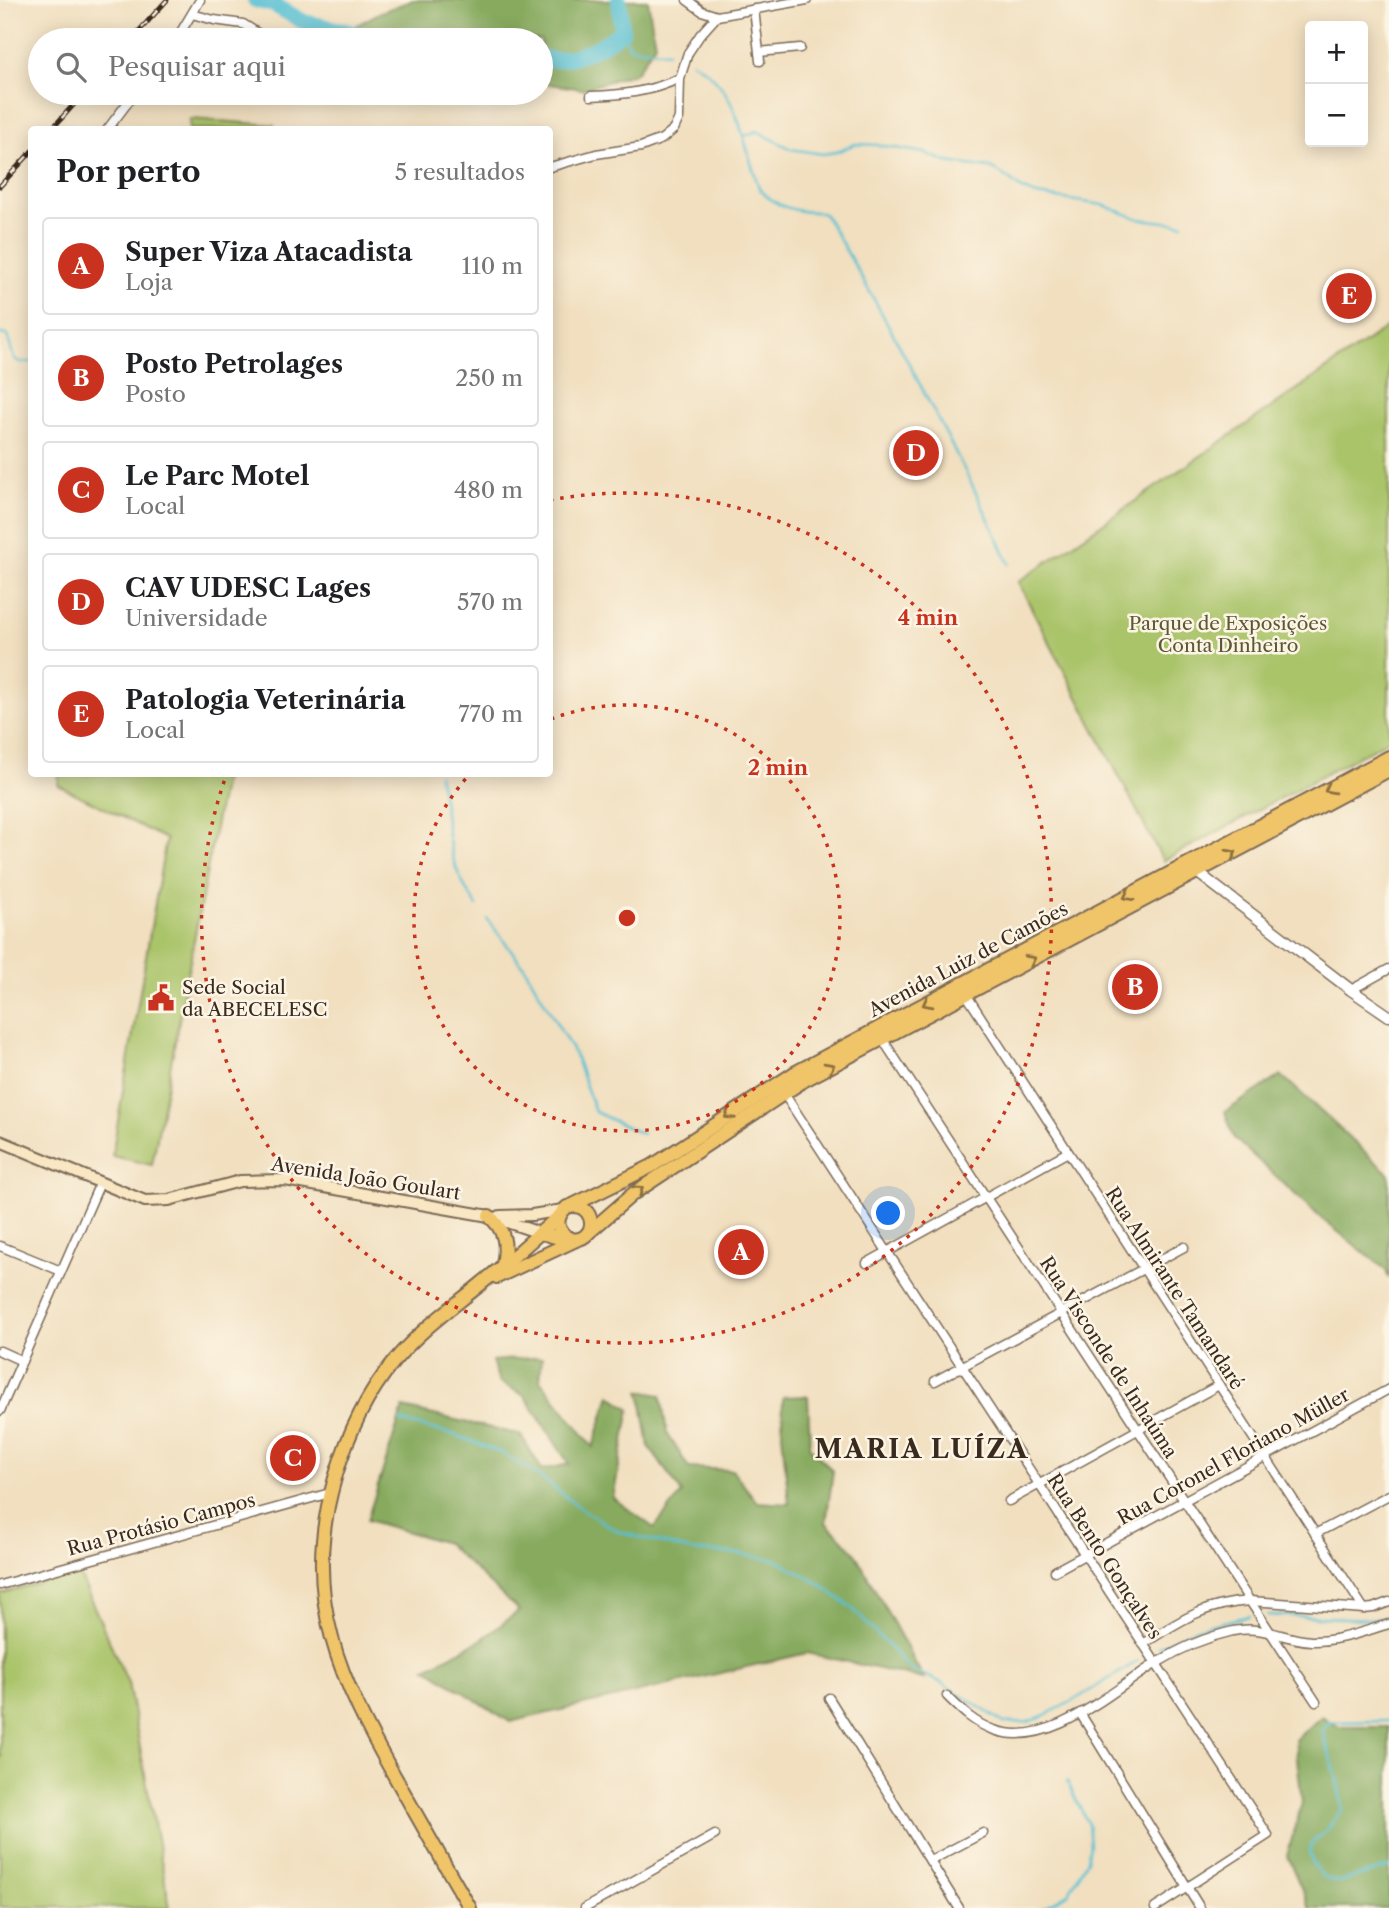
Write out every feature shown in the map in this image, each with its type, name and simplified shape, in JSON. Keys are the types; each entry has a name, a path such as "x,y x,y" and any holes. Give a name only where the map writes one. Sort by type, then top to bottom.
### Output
{"main road":[{"name":"Avenida Luiz de Camões","path":"481,1284 564,1211 652,1166 780,1088 1192,868 1389,757"},
{"name":"Avenida Luiz de Camões","path":"1192,868 1389,770"},
{"name":"Avenida Luiz de Camões","path":"481,1284 579,1237 634,1193 780,1088"},
{"name":"Avenida João Goulart","path":"0,1141 145,1201 156,1202 240,1181 285,1180 489,1216 540,1233"},
{"path":"582,1207 589,1214 591,1224 579,1237 562,1234 558,1223 564,1211 582,1207"},
{"name":"Avenida João Goulart","path":"489,1216 564,1211"},
{"path":"489,1216 500,1225 504,1234 506,1251 503,1265"},
{"path":"540,1233 579,1237"},
{"path":"470,1908 373,1738 344,1680 327,1625 323,1581 324,1530 330,1493 348,1439 377,1384 414,1339 481,1284"}],"street":[{"path":"183,28 200,0"},
{"path":"687,0 702,11 717,16 807,0"},
{"path":"754,9 760,56 800,48"},
{"path":"192,13 214,20 243,24 250,28"},
{"path":"553,166 641,147 662,139 674,129 679,118 680,78 688,53 717,16"},
{"path":"591,96 656,88 680,78"},
{"path":"110,126 126,105"},
{"path":"1192,868 1389,1016"},
{"path":"1351,990 1389,970"},
{"name":"Rua Almirante Tamandaré","path":"963,990 1364,1609"},
{"name":"Rua Visconde de Inhaúma","path":"880,1035 1316,1702"},
{"name":"Rua Bento Gonçalves","path":"780,1088 1268,1835 1187,1887"},
{"path":"867,1263 1068,1152"},
{"path":"0,1411 100,1183"},
{"path":"0,1246 61,1271"},
{"path":"935,1381 1184,1247"},
{"path":"0,1351 22,1361"},
{"path":"1009,1501 1219,1385"},
{"name":"Rua Coronel Floriano Müller","path":"1055,1571 1389,1388"},
{"name":"Rua Protásio Campos","path":"0,1585 330,1493"},
{"path":"1315,1534 1389,1495"},
{"path":"1143,1644 1201,1610 1217,1605 1250,1601 1364,1609 1389,1602"},
{"path":"947,1696 978,1723 1007,1734 1022,1734 1051,1728 1080,1713 1156,1663 1212,1636 1250,1629 1323,1640 1389,1624"},
{"path":"829,1698 959,1908"},
{"path":"1080,1713 1200,1908"},
{"path":"930,1861 983,1833"},
{"path":"585,1908 715,1835"},
{"path":"1155,1908 1187,1887"}],"green space":[{"path":"413,0 648,0 655,44 636,73 583,89 553,85 553,28 352,28 381,12"},
{"path":"190,119 274,125 274,126 189,126"},
{"name":"Parque de Exposições Conta Dinheiro","path":"1389,326 1389,740 1163,861 1018,582"},
{"name":"Sede Social da ABECELESC","path":"59,777 224,777 152,1165 112,1156 166,839 58,785"},
{"path":"1281,1075 1389,1174 1389,1279 1385,1269 1323,1220 1234,1138 1225,1112"},
{"path":"542,1357 540,1380 593,1447 610,1395 630,1409 613,1498 654,1528 682,1493 649,1447 640,1391 661,1395 667,1433 689,1468 732,1470 757,1502 789,1504 782,1434 783,1397 808,1396 810,1447 833,1471 826,1523 854,1551 924,1679 807,1653 510,1722 426,1668 481,1640 519,1611 446,1543 367,1520 403,1408 521,1435 542,1470 569,1464 524,1395 499,1382 492,1361"},
{"path":"78,1571 128,1683 170,1908 0,1907 0,1594"},
{"path":"1322,1716 1339,1727 1389,1727 1389,1908 1310,1908 1287,1856 1302,1803 1295,1740"}],"waterway":[{"path":"255,0 274,5 304,22 331,28"},
{"path":"553,60 583,54 622,31 619,0"},
{"path":"622,31 630,47 668,52"},
{"path":"692,62 721,86 730,102 738,118 760,190 785,207 825,215 917,378 1009,564"},
{"path":"744,136 757,131 791,149 823,154 855,144 925,153 947,162 990,168 1023,190 1037,195 1103,205 1139,219 1183,224"},
{"path":"0,334 7,335 14,359 28,362"},
{"path":"439,777 455,865 477,906"},
{"path":"487,919 525,968 575,1055 595,1112 642,1134"},
{"path":"400,1421 455,1435 502,1453 619,1532 692,1551 733,1553 776,1560 820,1584 853,1609 910,1669 942,1683 1004,1723 1028,1722 1045,1715 1138,1661"},
{"path":"1268,1615 1370,1619 1384,1617"},
{"path":"1158,1647 1197,1628 1249,1616"},
{"path":"1389,1721 1329,1722 1322,1731 1337,1779 1342,1809 1327,1830 1312,1843 1309,1852 1313,1864 1323,1877 1338,1882 1389,1867"},
{"path":"1043,1908 1068,1894 1087,1860 1090,1845 1088,1824 1067,1781"}],"railway":[{"path":"142,28 167,0"},
{"path":"55,126 73,105"},
{"path":"0,186 28,155"}],"place":[{"name":"Patologia Veterinária","path":"1349,296"},
{"name":"CAV UDESC Lages","path":"916,453"},
{"name":"Posto Petrolages","path":"1135,987"},
{"name":"Sede Social da ABECELESC","path":"161,998"},
{"name":"Super Viza Atacadista","path":"741,1252"},
{"name":"Le Parc Motel","path":"293,1458"}],"district":[{"name":"MARIA LUÍZA","path":"922,1449"}]}
